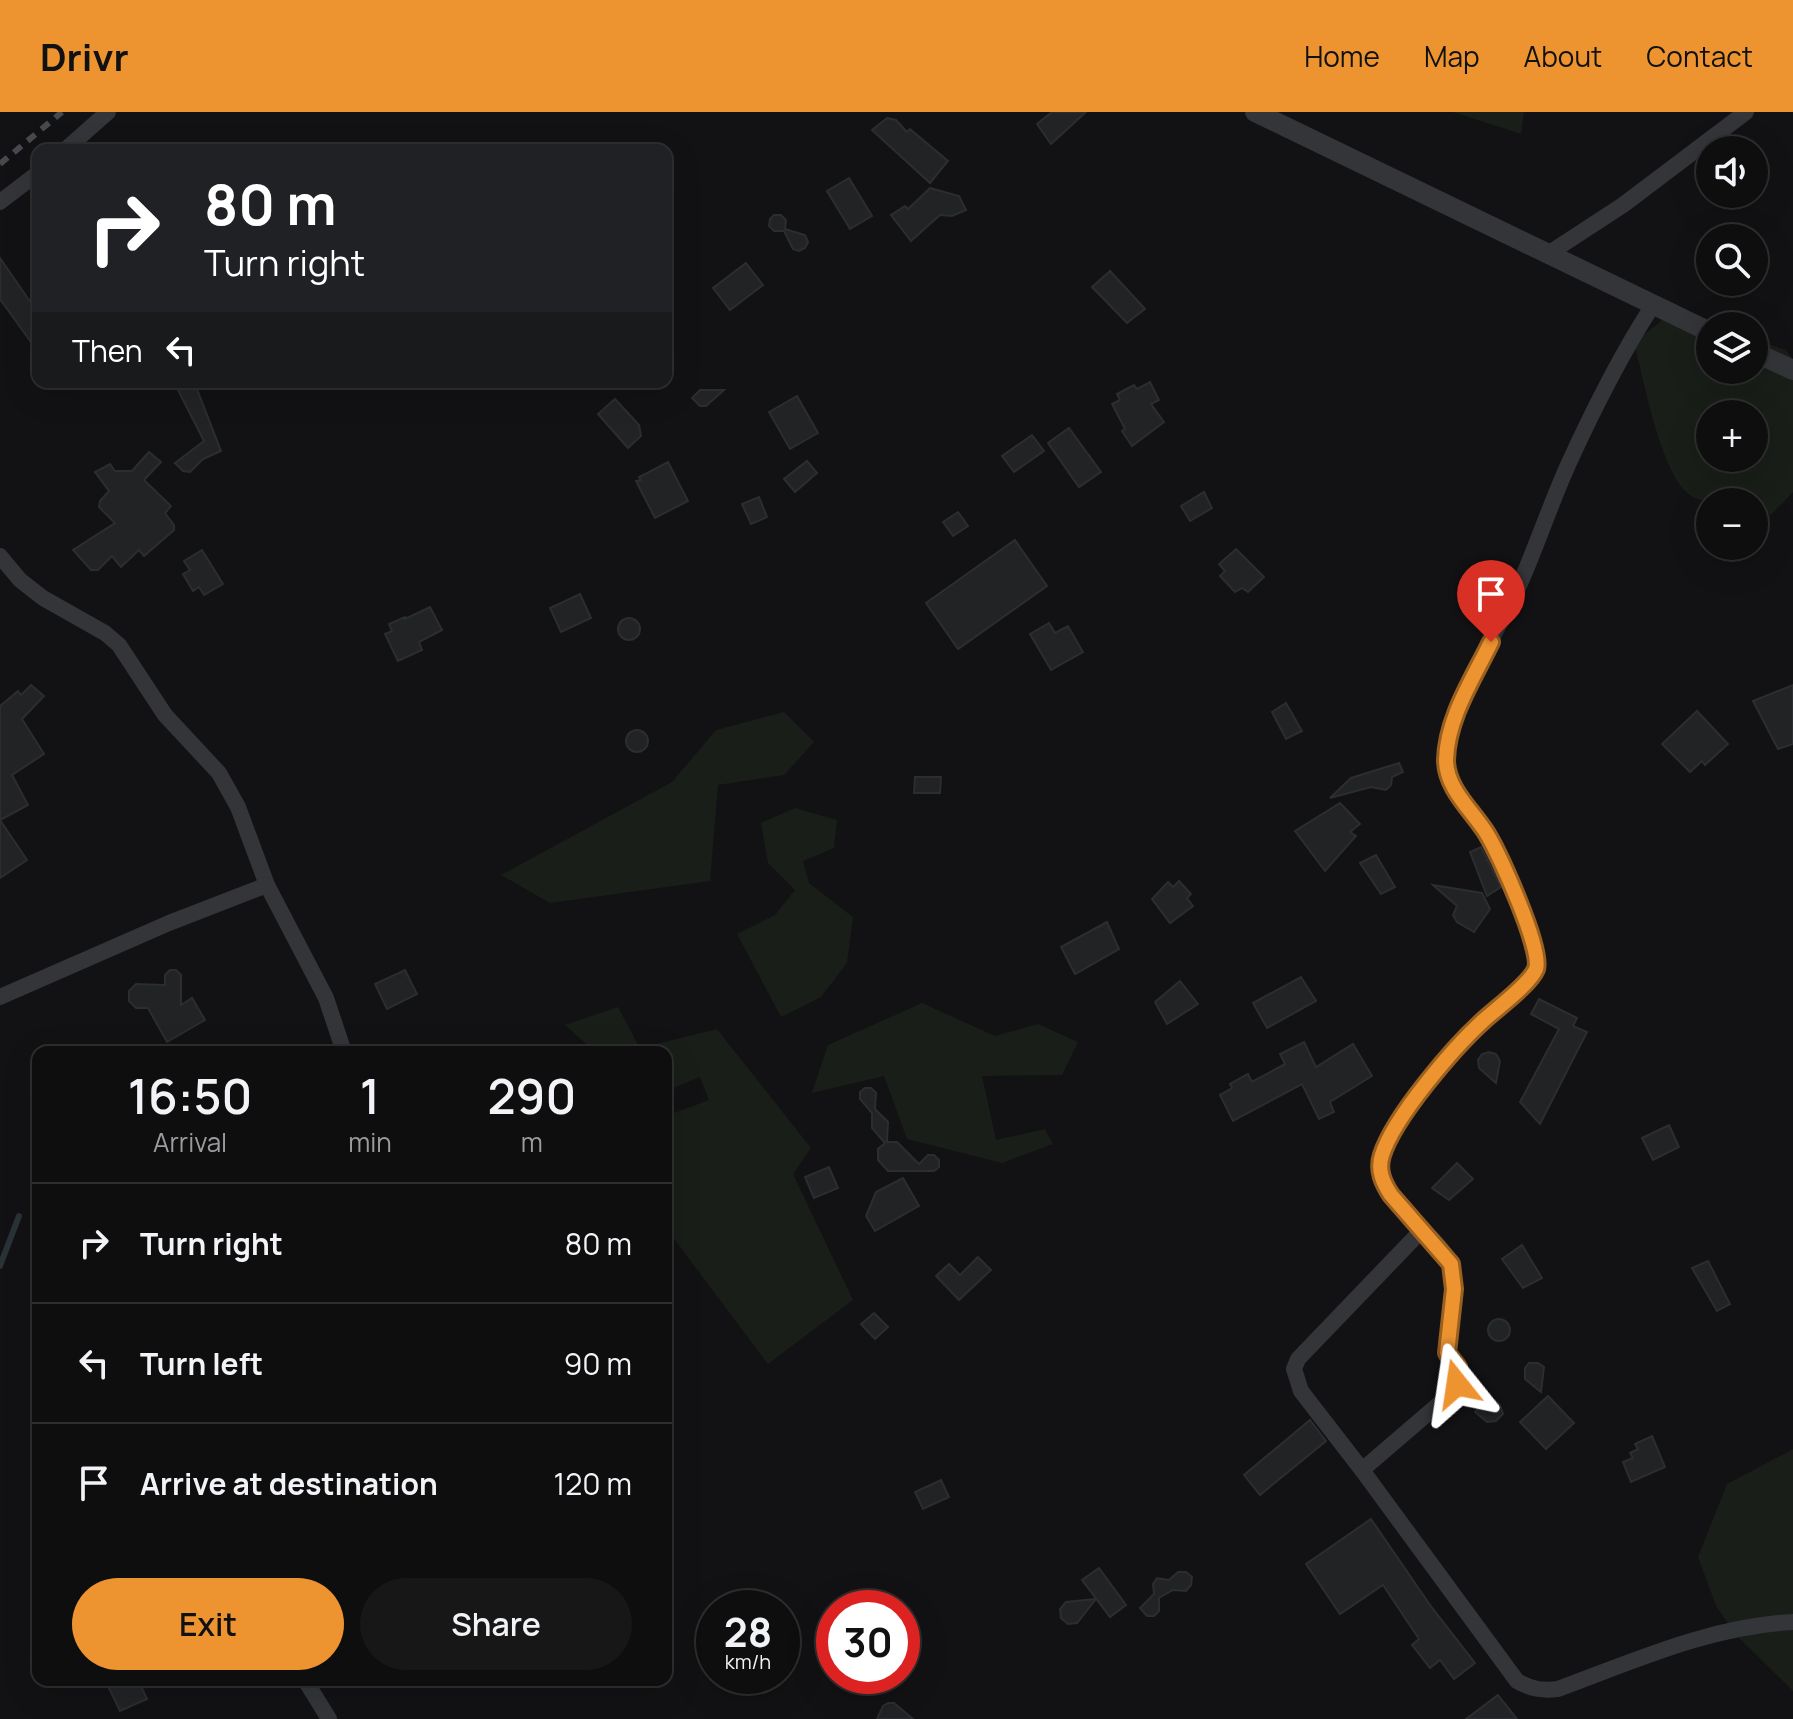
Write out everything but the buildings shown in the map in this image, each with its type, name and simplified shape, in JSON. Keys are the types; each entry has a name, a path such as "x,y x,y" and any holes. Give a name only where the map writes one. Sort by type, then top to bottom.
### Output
{"street":[{"path":"72,144 108,112"},
{"path":"1255,112 1696,325"},
{"path":"1548,254 1623,205 1746,112"},
{"path":"0,202 32,178"},
{"path":"1362,1470 1417,1425 1457,1384 1458,1367 1447,1353 1454,1289 1451,1264 1383,1183 1382,1156 1441,1065 1467,1035 1533,975 1538,956 1536,945 1488,837 1457,794 1448,775 1447,747 1453,721 1517,589 1567,468 1612,373 1653,305"},
{"path":"1768,358 1793,370"},
{"path":"0,556 20,580 43,598 105,633 119,645 165,715 208,759 229,789 267,885 326,998 342,1046"},
{"path":"0,997 169,923 267,885"},
{"path":"1422,1230 1298,1359 1294,1369 1295,1380 1517,1681 1544,1691 1558,1689 1684,1643 1734,1630 1793,1622"},
{"path":"309,1686 329,1719"}],"shaded area":[{"path":"1453,112 1524,112 1521,134"},
{"path":"1672,312 1696,321 1696,384 1768,384 1768,344 1786,350 1793,359 1793,492 1771,515 1768,514 1768,488 1696,488 1696,498 1693,497 1682,487 1672,470 1649,403 1634,343"},
{"path":"784,712 814,742 784,775 718,785 710,881 550,903 501,875 672,782 716,730"},
{"path":"795,808 837,820 834,848 803,861 809,883 853,917 847,963 821,997 781,1017 737,934 775,915 795,890 768,863 761,823"},
{"path":"922,1003 995,1036 1038,1024 1078,1042 1062,1075 982,1076 996,1140 1045,1129 1053,1144 1002,1163 907,1139 884,1076 812,1093 828,1045"},
{"path":"618,1007 639,1046 588,1046 565,1025"},
{"path":"717,1029 811,1148 793,1174 853,1300 768,1364 672,1236 672,1114 709,1100 700,1077 672,1089 672,1046 648,1046"},
{"path":"1793,1449 1793,1691 1736,1635 1716,1606 1698,1557 1727,1484"}],"waterway":[{"path":"0,1266 19,1216"}],"railway":[{"path":"0,164 62,112"}],"route":[{"path":"1457,1384 1458,1367 1447,1353 1454,1289 1451,1264 1391,1195 1383,1183 1380,1168 1385,1148 1441,1065 1467,1035 1533,975 1537,967 1536,945 1488,837 1457,794 1446,764 1453,721 1491,642"}]}
